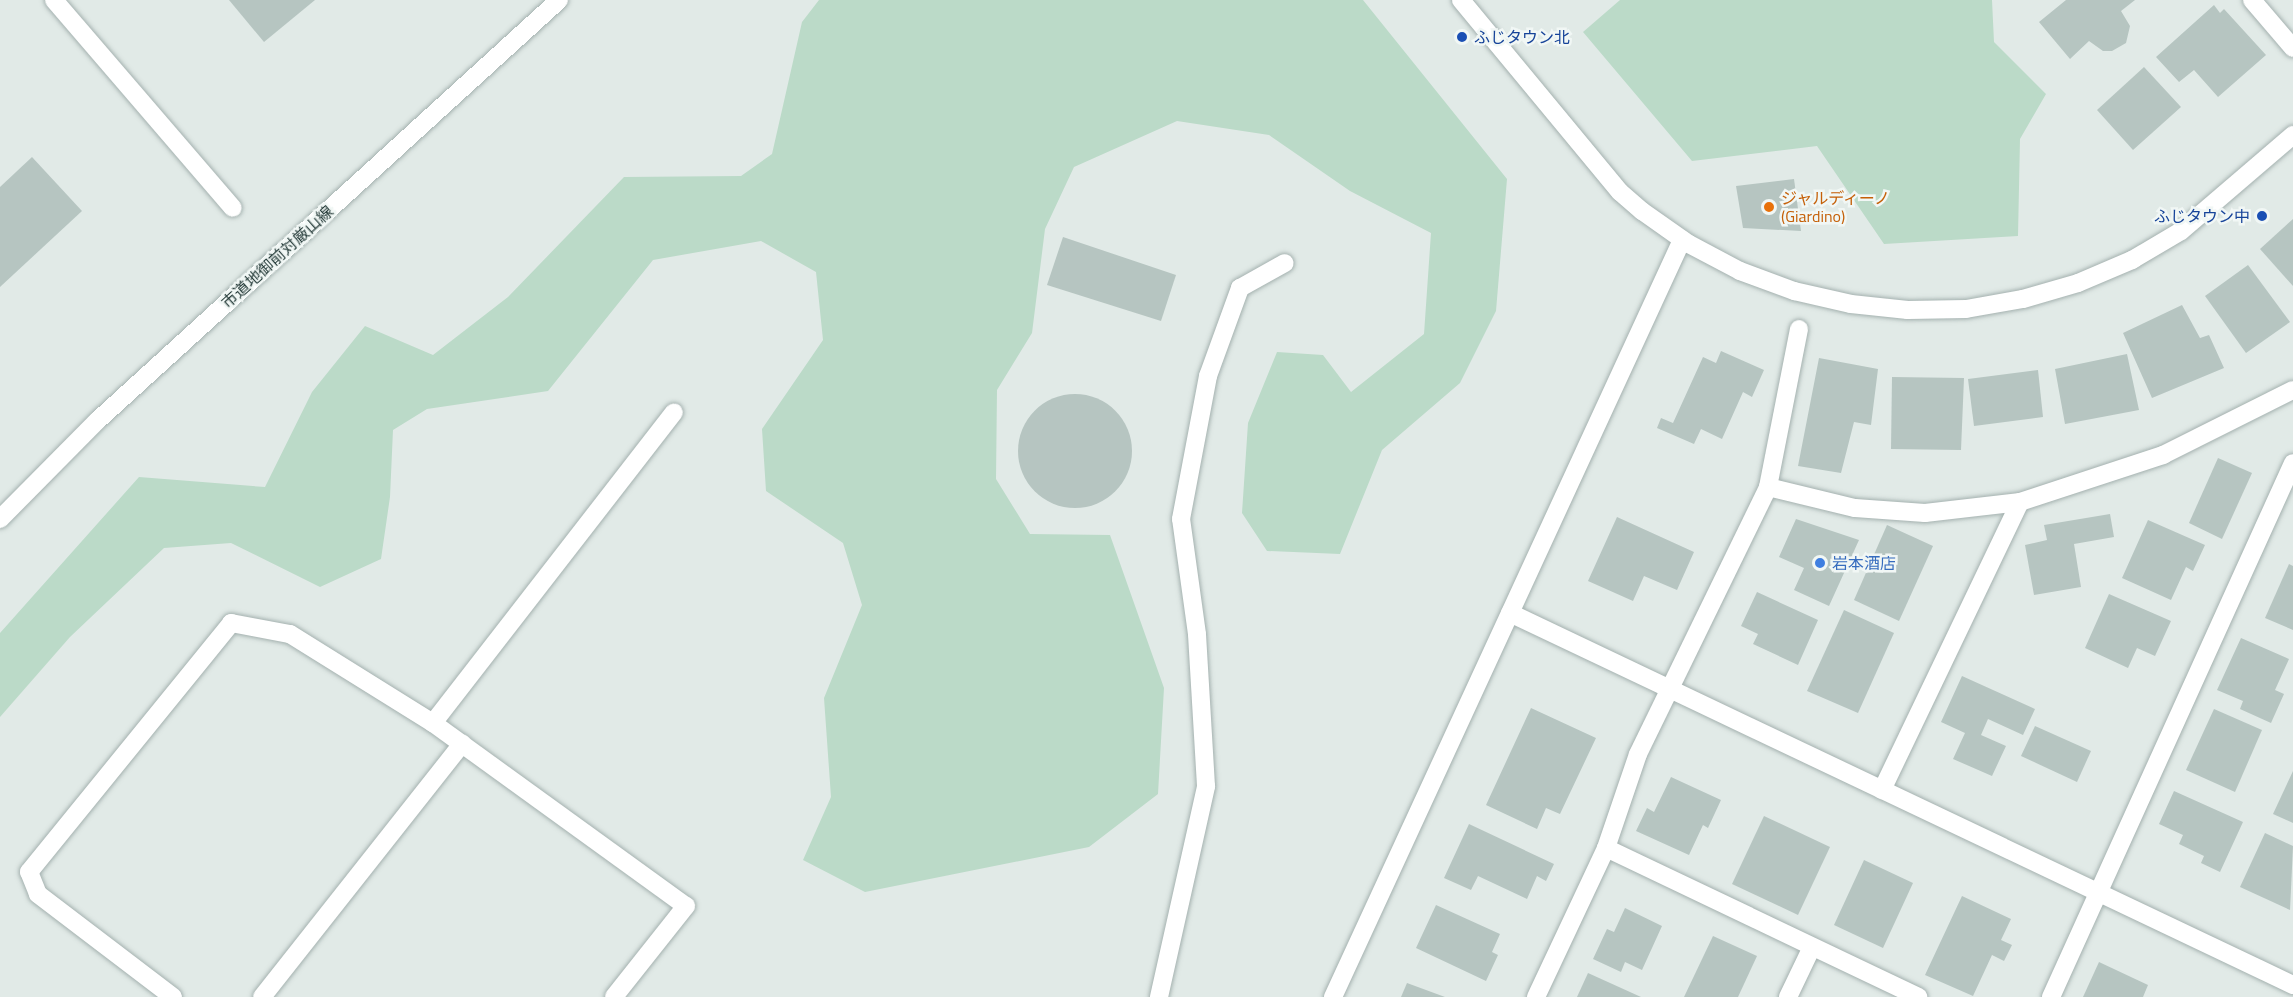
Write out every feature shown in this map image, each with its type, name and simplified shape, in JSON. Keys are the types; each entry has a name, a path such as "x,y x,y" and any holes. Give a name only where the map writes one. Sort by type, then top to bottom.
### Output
{"street":[{"path":"54,0 233,208"},
{"name":"市道地御前対厳山線","path":"0,519 97,421 559,0"},
{"path":"1461,0 1620,192 1682,240 1749,274 1822,298 1908,310 1994,305 2078,283 2156,247 2204,214 2293,135"},
{"path":"2252,0 2293,48"},
{"path":"1333,997 1682,240"},
{"path":"1159,997 1206,786 1197,633 1181,519 1208,376 1240,288 1285,263"},
{"path":"1536,997 1606,848 1638,754 1768,486 1799,329"},
{"path":"1768,486 1855,508 1925,513 2020,502 2163,455 2293,390"},
{"path":"433,723 674,412"},
{"path":"2051,997 2101,894 2112,858 2293,463"},
{"path":"1882,790 2020,502"},
{"path":"1510,613 2293,985"},
{"path":"173,997 38,894 29,872 231,623 290,634 433,723 686,906 614,997"},
{"path":"262,997 462,744"},
{"path":"1606,848 1918,997"},
{"path":"1788,997 1812,946"}],"green space":[{"path":"819,0 1363,0 1507,179 1496,311 1460,383 1382,450 1340,554 1267,551 1242,513 1248,423 1277,352 1323,355 1351,392 1424,334 1431,233 1350,191 1269,135 1177,121 1074,167 1045,229 1032,333 997,390 996,479 1030,534 1110,535 1164,688 1158,794 1089,847 865,892 803,860 831,797 824,698 862,605 843,543 766,491 762,429 823,340 816,272 761,241 653,260 548,391 427,409 393,430 390,497 381,559 320,587 231,543 164,548 70,637 0,717 0,633 139,477 265,487 312,392 365,326 433,355 508,297 624,177 741,176 772,154 802,22"},
{"path":"1620,0 1992,0 1994,42 2046,94 2020,139 2018,236 1884,244 1817,146 1692,161 1583,32"}],"building":[{"path":"229,0 315,0 264,42"},
{"path":"2066,0 2135,0 2121,11 2130,26 2126,43 2112,51 2103,51 2089,41 2070,59 2039,22"},
{"path":"2214,5 2220,13 2224,9 2266,55 2218,97 2194,70 2179,82 2156,57"},
{"path":"2144,67 2181,107 2133,150 2097,110"},
{"path":"32,157 82,211 0,287 0,187"},
{"name":"ジャルディーノ (Giardino)","path":"1794,179 1801,231 1743,228 1736,186"},
{"path":"2293,219 2293,286 2260,249"},
{"path":"1063,237 1176,275 1161,321 1047,285"},
{"path":"2248,265 2290,322 2246,353 2205,296"},
{"path":"2182,305 2200,338 2209,335 2224,368 2152,398 2123,333"},
{"path":"1721,351 1764,370 1752,397 1743,392 1722,439 1701,429 1694,444 1657,428 1661,418 1673,423 1703,357 1716,363"},
{"path":"2127,354 2139,410 2065,424 2055,369"},
{"path":"1819,358 1878,369 1871,425 1854,422 1841,473 1798,466"},
{"path":"2038,370 2043,417 1974,426 1968,379"},
{"path":"1892,377 1964,378 1961,450 1891,449"},
{"path":"1075,394 1097,398 1115,411 1128,429 1132,451 1128,473 1115,491 1097,504 1075,508 1053,504 1035,491 1022,473 1018,451 1022,429 1035,411 1053,398"},
{"path":"2218,458 2252,473 2222,539 2189,523"},
{"path":"2110,514 2114,537 2074,544 2081,587 2034,595 2025,545 2047,540 2044,525"},
{"path":"1617,517 1694,552 1677,590 1644,576 1633,601 1588,581"},
{"name":"岩本酒店","path":"1796,519 1859,540 1829,606 1794,590 1804,568 1779,557"},
{"path":"2148,520 2205,545 2193,571 2186,567 2171,600 2122,578"},
{"path":"1887,525 1933,546 1899,621 1854,600"},
{"path":"2289,564 2293,566 2293,630 2265,618"},
{"path":"1757,592 1818,620 1798,665 1753,644 1758,634 1741,626"},
{"path":"2109,594 2171,621 2155,656 2137,648 2128,668 2085,648"},
{"path":"1844,610 1894,633 1858,713 1807,691"},
{"path":"2241,638 2289,659 2275,690 2284,694 2271,723 2240,709 2243,701 2217,690"},
{"path":"1962,676 2035,709 2023,735 1988,719 1981,735 2006,746 1992,776 1953,759 1965,733 1941,722"},
{"path":"1531,708 1596,738 1560,814 1546,808 1537,829 1486,805"},
{"path":"2214,709 2262,730 2235,792 2186,770"},
{"path":"2035,726 2091,751 2077,782 2021,756"},
{"path":"2293,771 2293,823 2273,814"},
{"path":"1671,777 1721,800 1708,828 1703,825 1689,855 1636,831 1647,808 1654,812"},
{"path":"2174,791 2243,822 2220,872 2201,863 2204,856 2179,844 2183,835 2159,824"},
{"path":"1764,816 1830,847 1798,915 1732,884"},
{"path":"1469,824 1554,864 1546,881 1537,876 1527,899 1478,876 1471,890 1444,878"},
{"path":"2265,833 2293,846 2290,910 2240,887"},
{"path":"1864,860 1913,883 1883,948 1834,925"},
{"path":"1962,896 2011,919 2001,940 2012,945 2004,961 1992,955 1973,996 1925,975"},
{"path":"1436,905 1500,934 1492,952 1498,955 1486,981 1416,948"},
{"path":"1625,908 1662,926 1642,970 1625,962 1621,972 1593,959 1607,929 1614,932"},
{"path":"1713,936 1757,956 1738,997 1684,997"},
{"path":"2099,962 2148,985 2143,997 2083,997"},
{"path":"1588,973 1641,997 1577,997"},
{"path":"1407,983 1445,997 1401,997"}],"place":[{"name":"ふじタウン北","path":"1462,37"},
{"name":"ジャルディーノ (Giardino)","path":"1769,207"},
{"name":"ふじタウン中","path":"2262,216"},
{"name":"岩本酒店","path":"1820,563"}]}
